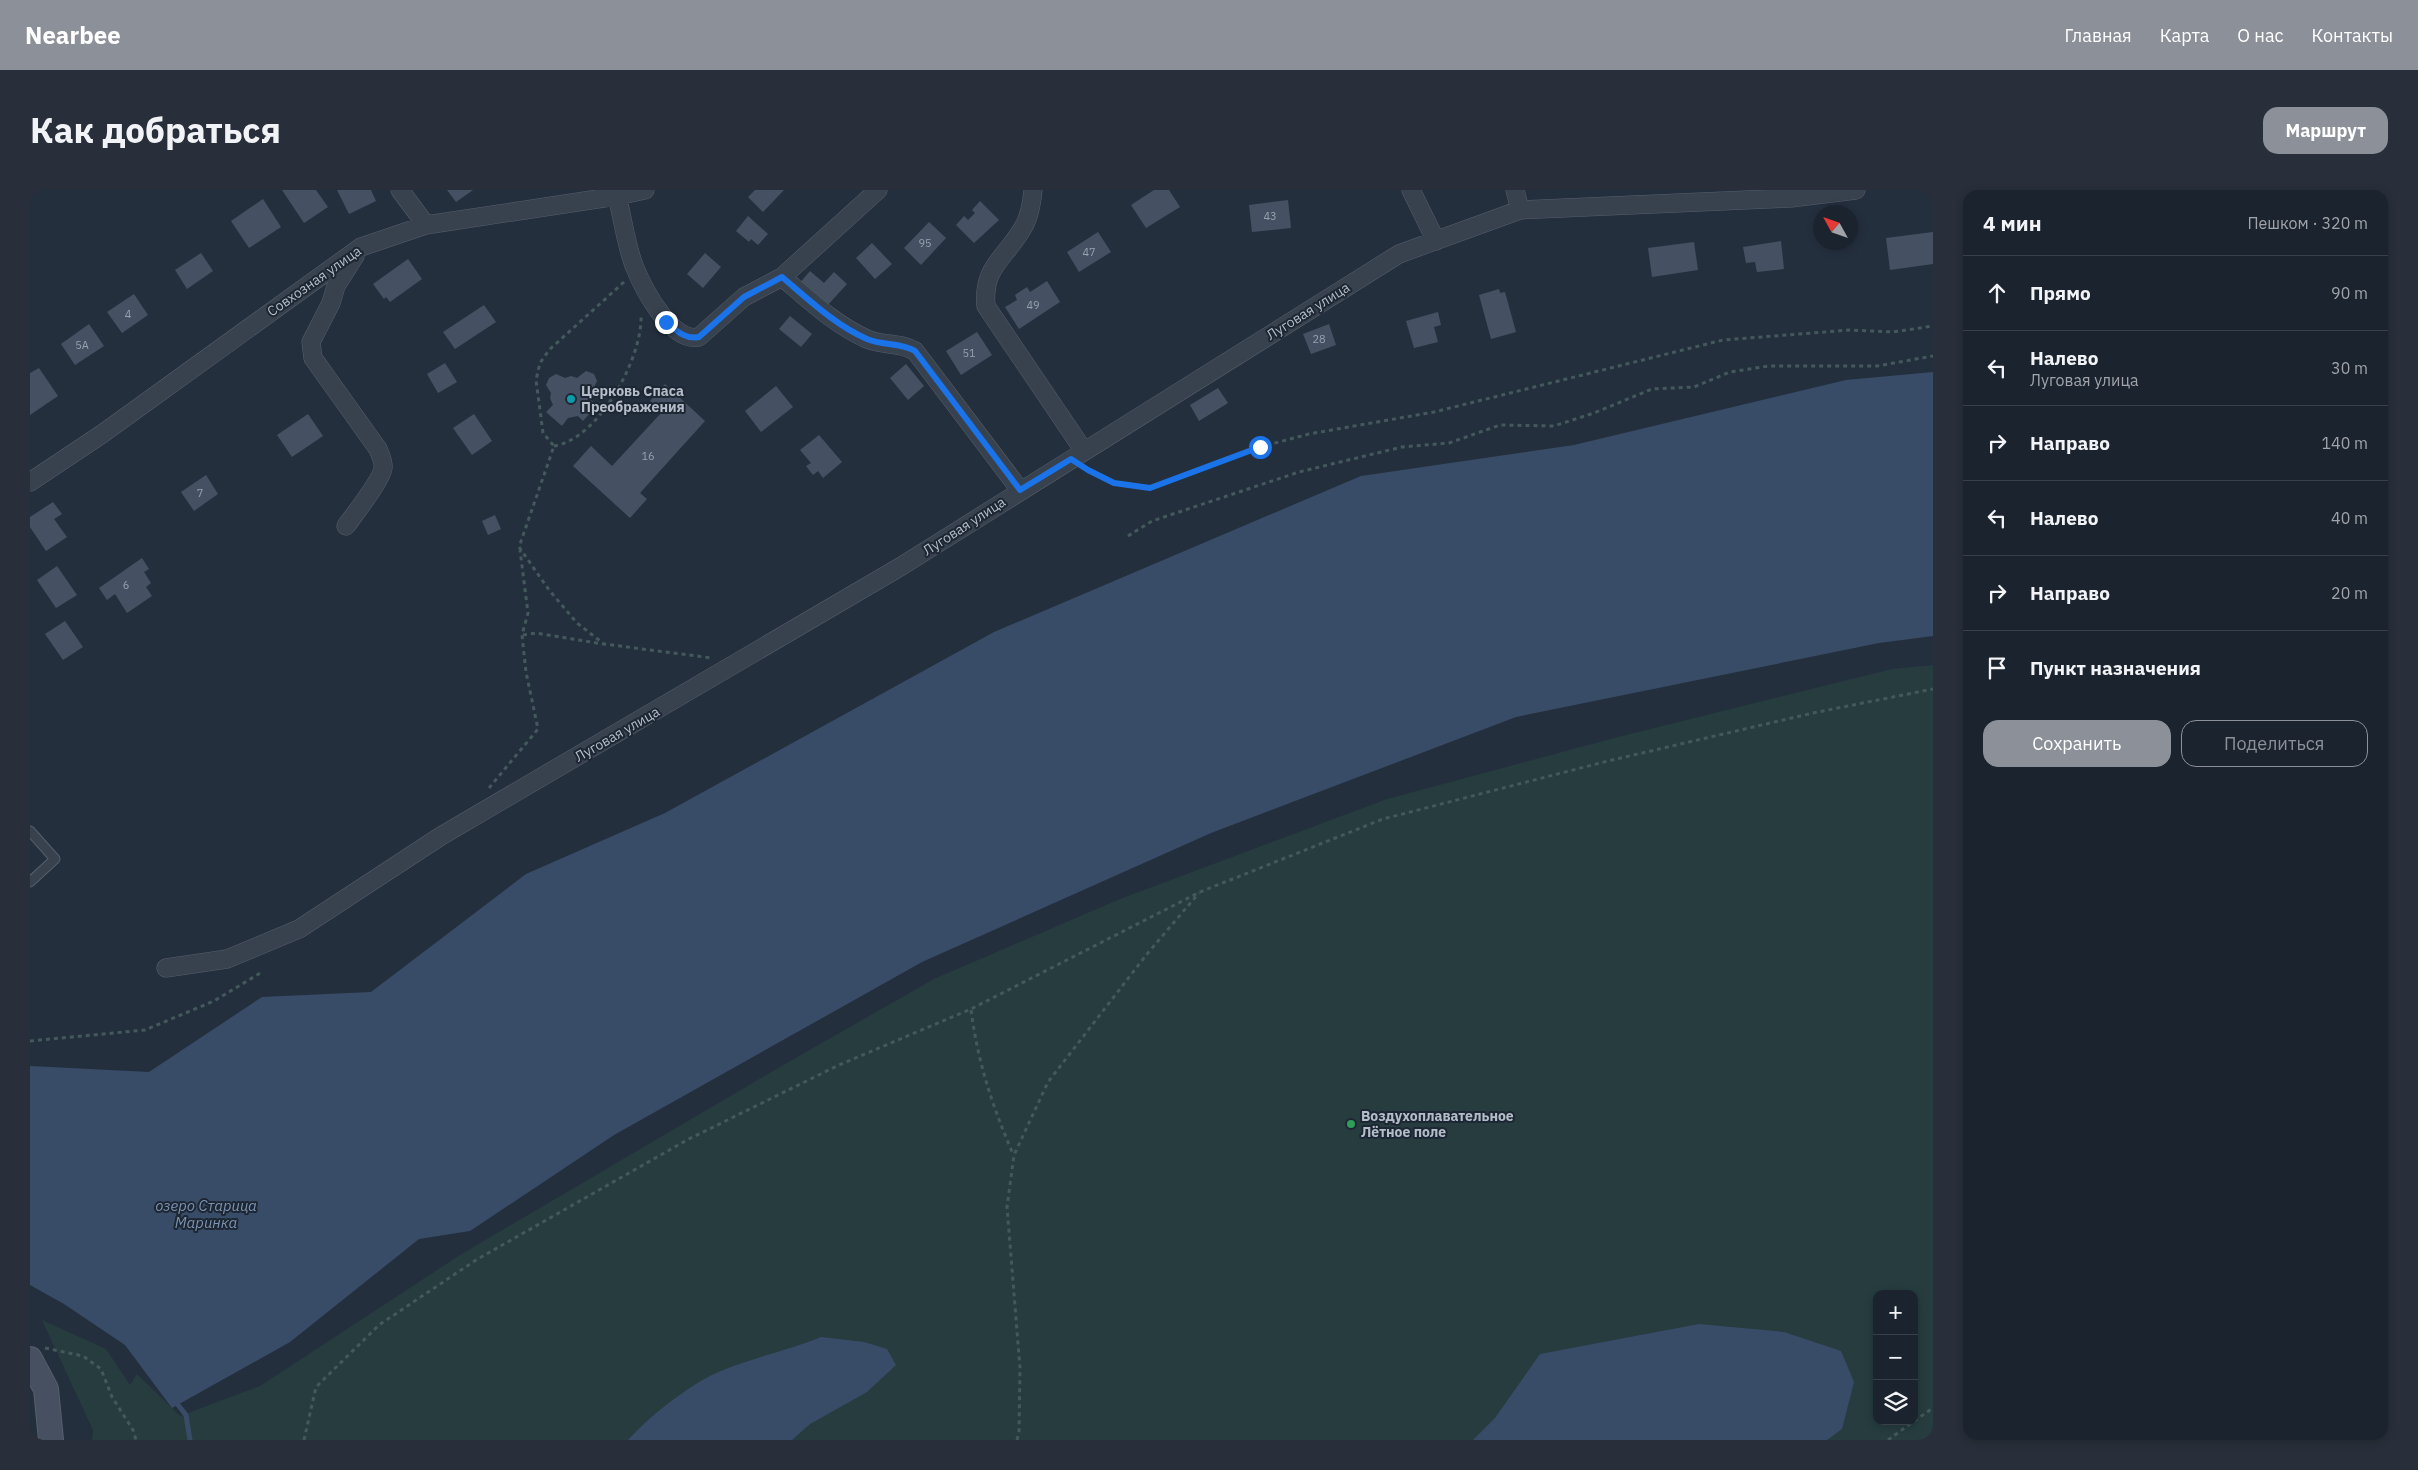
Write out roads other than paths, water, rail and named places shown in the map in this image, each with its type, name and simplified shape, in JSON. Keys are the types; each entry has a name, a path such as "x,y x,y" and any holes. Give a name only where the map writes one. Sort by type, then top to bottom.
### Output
{"street":[{"path":"400,190 426,225"},
{"name":"Совхозная улица","path":"30,482 102,434 361,247 426,225 618,196 645,190"},
{"path":"618,196 635,267 666,322 681,334 692,338 699,337 744,297 782,277 878,190"},
{"path":"1033,190 1025,224 990,272 985,290 986,306 1077,455"},
{"path":"1411,190 1436,241"},
{"path":"1515,190 1520,210"},
{"name":"Луговая улица","path":"166,968 227,959 300,929 441,836 900,567 1399,254 1520,210 1688,196 1790,198 1856,190"},
{"path":"346,526 378,478 383,468 382,458 378,449 313,358 310,349 311,342 331,303 336,286 361,247"},
{"path":"782,277 850,331 868,340 904,345 915,351 1020,490"},
{"path":"35,1353 46,1389 51,1440"}],"lane":[{"path":"30,831 55,859 30,882"}],"water":[{"name":"озеро Старица Маринка","path":"1933,372 1933,636 1879,643 1516,717 1211,833 922,962 614,1135 470,1231 419,1239 290,1342 172,1408 125,1345 64,1304 30,1285 30,1066 149,1072 262,997 371,992 526,874 665,813 994,632 1361,476 1574,445 1846,380"},
{"path":"1699,1324 1784,1332 1841,1351 1854,1382 1842,1429 1827,1440 1473,1440 1495,1418 1540,1354"},
{"path":"821,1337 864,1342 887,1349 896,1365 867,1392 810,1424 792,1440 628,1440 643,1424 669,1403 709,1376"}],"waterway":[{"path":"175,1401 186,1415 190,1440"}],"place":[{"name":"Церковь Спаса Преображения","path":"571,399"},
{"name":"Воздухоплавательное Лётное поле","path":"1351,1124"}]}
